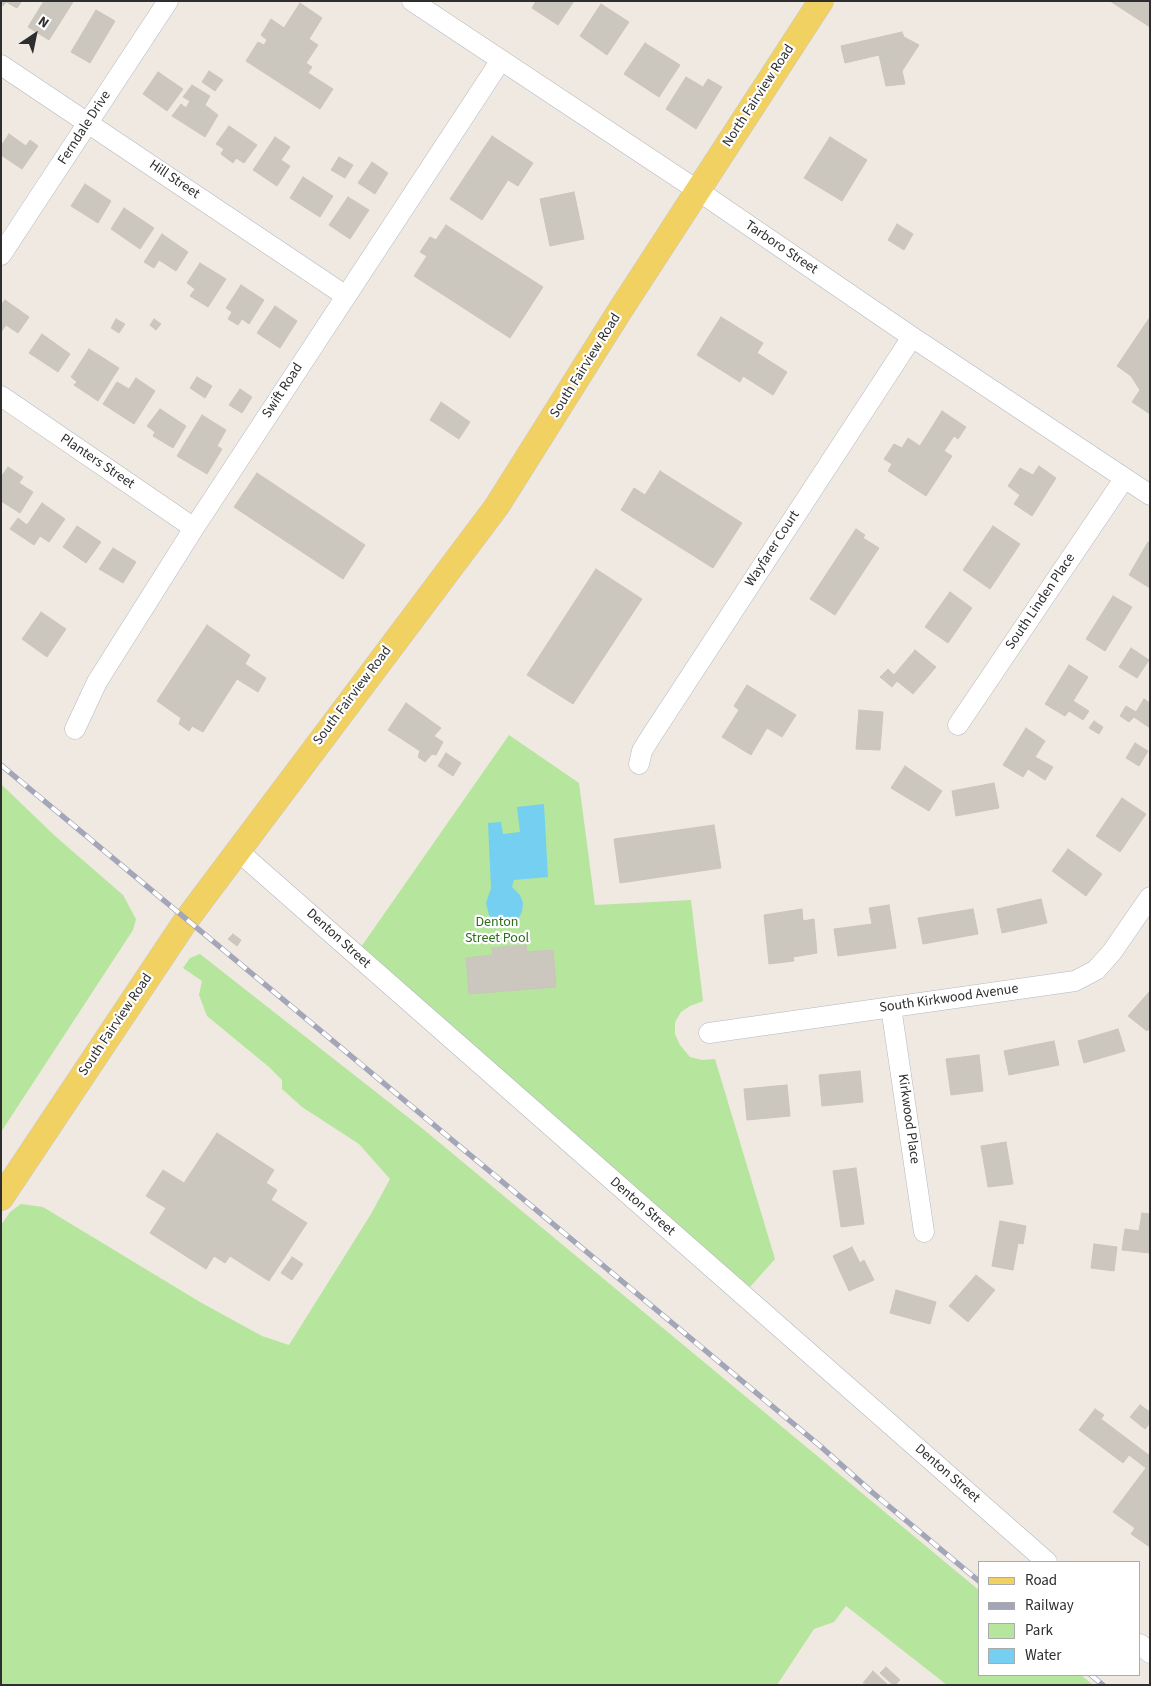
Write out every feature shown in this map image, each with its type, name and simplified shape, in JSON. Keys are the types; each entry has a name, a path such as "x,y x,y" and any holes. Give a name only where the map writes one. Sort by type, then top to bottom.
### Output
{"main road":[{"name":"North Fairview Road","path":"697,190 821,1"},
{"name":"South Fairview Road","path":"1,1198 187,920 497,506 697,190"}],"street":[{"name":"Ferndale Drive","path":"1,255 168,1"},
{"name":"Tarboro Street","path":"412,1 1150,495"},
{"name":"Swift Road","path":"76,729 97,682 194,528 501,60"},
{"name":"Hill Street","path":"1,65 346,296"},
{"name":"Wayfarer Court","path":"639,764 642,751 650,738 912,337"},
{"name":"Planters Street","path":"1,396 194,528"},
{"name":"South Linden Place","path":"958,725 1124,479"},
{"name":"Denton Street","path":"238,851 1046,1561"},
{"name":"South Kirkwood Avenue","path":"709,1034 1075,981 1096,970 1112,952 1150,897"},
{"name":"Kirkwood Place","path":"891,1007 924,1232"}],"green space":[{"name":"Denton Street Pool","path":"509,735 579,783 595,905 691,900 703,1001 681,1012 675,1022 675,1034 680,1045 690,1057 702,1060 715,1059 775,1259 750,1287 533,1100 361,947"},
{"path":"1,784 55,836 123,895 136,919 133,930 1,1132"},
{"path":"200,954 423,1129 978,1589 978,1676 1082,1676 1093,1685 947,1685 846,1606 834,1622 814,1629 777,1685 1,1685 1,1225 10,1212 21,1204 43,1207 200,1302 262,1336 289,1345 371,1214 390,1179 359,1144 302,1107 282,1089 282,1080 269,1067 207,1016 199,995 202,981 183,968 190,958"}],"water":[{"path":"544,804 548,877 514,880 512,887 520,895 523,903 522,912 518,919 511,923 495,922 489,915 486,903 491,888 488,823 501,822 503,834 520,832 517,807"}],"building":[{"path":"1,1 22,1 17,8 6,2 3,6"},
{"path":"44,1 73,2 49,40 28,27"},
{"path":"536,1 574,1 558,25 532,8"},
{"path":"1110,1 1150,1 1150,27"},
{"path":"300,3 322,18 309,39 318,45 306,63 312,67 308,73 333,89 320,109 246,61 258,42 264,45 267,40 261,35 271,19 284,28"},
{"path":"601,4 629,22 607,55 580,36"},
{"path":"96,10 115,21 90,63 71,52"},
{"path":"902,32 904,37 919,45 902,71 905,84 886,86 879,55 845,63 841,46"},
{"path":"645,43 680,65 659,97 624,74"},
{"path":"209,71 223,80 215,91 202,82"},
{"path":"158,72 183,89 167,111 143,94"},
{"path":"686,77 703,87 708,79 722,87 696,129 666,109"},
{"path":"192,85 210,96 205,105 218,115 205,137 172,116 181,104 186,108 190,101 183,97"},
{"path":"229,126 257,145 244,163 236,158 233,163 221,154 224,149 216,144"},
{"path":"9,134 26,146 30,140 38,146 22,169 1,155 1,146"},
{"path":"492,136 533,163 518,186 508,180 482,220 450,199"},
{"path":"275,137 290,147 281,160 290,166 277,186 253,170"},
{"path":"830,137 867,160 842,201 804,178"},
{"path":"339,157 353,165 345,178 331,170"},
{"path":"372,162 388,173 375,194 358,183"},
{"path":"303,177 333,196 320,217 290,198"},
{"path":"85,184 111,201 98,223 71,206"},
{"path":"574,192 584,239 550,246 540,199"},
{"path":"348,197 369,210 350,239 329,225"},
{"path":"124,208 154,228 140,249 111,229"},
{"path":"897,224 913,234 904,250 888,240"},
{"path":"446,225 543,287 510,338 414,276 427,256 420,252 430,237 436,240"},
{"path":"162,234 188,252 176,271 159,260 154,268 144,262"},
{"path":"200,263 226,279 208,307 190,296 195,289 187,283"},
{"path":"241,285 264,300 249,324 242,319 238,325 228,319 232,312 226,308"},
{"path":"5,300 29,317 18,333 6,325 1,332 1,305"},
{"path":"275,306 297,321 280,348 257,333"},
{"path":"721,317 763,343 757,353 787,372 773,395 743,376 740,382 697,355"},
{"path":"1150,317 1150,414 1132,402 1140,390 1131,376 1117,366"},
{"path":"116,319 125,324 119,333 111,328"},
{"path":"154,319 161,324 156,330 150,325"},
{"path":"42,334 70,354 58,372 29,353"},
{"path":"89,349 119,368 98,401 74,385 77,382 71,377"},
{"path":"197,377 212,386 205,398 190,388"},
{"path":"136,378 155,391 134,424 103,404 117,382 129,389"},
{"path":"240,389 252,397 242,413 229,405"},
{"path":"441,402 470,422 459,439 430,420"},
{"path":"160,409 186,426 173,448 153,436 155,432 147,426"},
{"path":"942,411 966,427 958,439 954,436 944,451 952,456 926,496 888,471 892,464 884,459 894,444 902,448 908,438 920,446"},
{"path":"202,415 226,430 217,446 222,449 207,474 177,456"},
{"path":"1039,466 1056,478 1032,516 1014,504 1020,495 1008,486 1020,468 1033,475"},
{"path":"8,467 23,477 19,483 33,492 20,513 1,501 1,477"},
{"path":"660,471 742,523 713,568 621,510 634,488 645,495"},
{"path":"257,473 365,545 343,579 234,507"},
{"path":"42,503 65,519 49,542 40,536 34,545 10,529 18,518 27,525"},
{"path":"77,526 101,542 86,563 63,547"},
{"path":"993,526 1020,544 990,589 963,570"},
{"path":"856,529 865,535 863,538 879,548 835,615 810,599"},
{"path":"1148,542 1150,543 1150,588 1129,575"},
{"path":"113,548 136,562 123,583 99,569"},
{"path":"596,569 642,599 573,704 527,675"},
{"path":"950,592 972,608 948,643 925,627"},
{"path":"1113,596 1132,607 1105,651 1086,639"},
{"path":"41,612 66,629 47,657 22,639"},
{"path":"207,625 250,655 245,664 266,678 258,692 237,679 203,732 192,726 189,731 179,724 181,718 157,701"},
{"path":"1131,648 1149,660 1137,678 1119,667"},
{"path":"915,650 936,667 913,694 897,681 892,687 880,677 888,669 894,675"},
{"path":"1069,665 1088,677 1073,701 1089,711 1083,720 1069,711 1065,716 1045,704"},
{"path":"747,685 796,715 782,737 767,728 751,755 722,737 739,710 734,706"},
{"path":"1144,699 1150,703 1150,728 1134,717 1129,722 1120,716 1126,706 1136,712"},
{"path":"406,703 441,728 434,736 443,742 436,755 432,754 425,762 418,757 420,751 388,730"},
{"path":"859,710 883,712 880,750 856,749"},
{"path":"1094,721 1103,727 1099,734 1089,728"},
{"path":"1026,728 1045,741 1035,757 1053,767 1045,780 1028,769 1023,777 1003,765"},
{"path":"1135,743 1148,751 1139,766 1126,758"},
{"path":"446,753 461,763 453,776 438,766"},
{"path":"905,766 942,791 929,811 891,788"},
{"path":"994,783 999,808 956,816 952,791"},
{"path":"1122,798 1146,814 1120,852 1096,836"},
{"path":"714,825 721,868 620,883 614,839"},
{"path":"1068,849 1102,874 1086,896 1052,871"},
{"path":"1041,899 1047,923 1002,933 997,909"},
{"path":"889,905 896,948 838,956 834,929 872,924 869,908"},
{"path":"802,909 803,921 814,919 817,953 793,957 794,961 769,964 764,915"},
{"path":"973,909 978,934 923,944 918,918"},
{"path":"233,934 241,940 237,946 228,939"},
{"path":"526,945 527,952 553,950 556,987 469,994 466,958 493,955 492,948"},
{"path":"1150,991 1150,1028 1147,1031 1128,1016"},
{"path":"1118,1029 1125,1051 1084,1063 1078,1041"},
{"path":"1054,1041 1059,1065 1009,1075 1004,1051"},
{"path":"979,1055 983,1091 951,1095 946,1059"},
{"path":"860,1071 863,1102 822,1106 819,1075"},
{"path":"787,1085 790,1116 747,1120 744,1089"},
{"path":"217,1133 274,1170 266,1183 277,1190 271,1200 307,1223 269,1281 230,1256 225,1263 214,1256 206,1269 150,1233 166,1208 146,1196 163,1170 184,1183"},
{"path":"1006,1142 1013,1184 988,1187 981,1146"},
{"path":"856,1168 864,1224 841,1227 833,1171"},
{"path":"1142,1213 1150,1214 1150,1253 1122,1250 1125,1229 1139,1231"},
{"path":"1000,1221 1026,1226 1023,1244 1018,1243 1013,1270 992,1266"},
{"path":"1094,1244 1117,1247 1114,1271 1091,1268"},
{"path":"852,1247 860,1263 864,1260 874,1280 849,1291 833,1256"},
{"path":"292,1257 303,1264 292,1280 281,1273"},
{"path":"976,1275 995,1290 968,1322 949,1306"},
{"path":"896,1290 936,1302 930,1324 890,1313"},
{"path":"1140,1405 1150,1412 1150,1423 1145,1429 1130,1417"},
{"path":"1095,1409 1104,1415 1101,1419 1150,1456 1150,1547 1131,1534 1135,1528 1113,1512 1146,1468 1129,1455 1123,1463 1079,1430"},
{"path":"886,1667 900,1680 895,1685 880,1673"},
{"path":"873,1671 888,1685 863,1683"}],"railway":[{"path":"1,765 819,1445 873,1493 978,1580"},
{"path":"1092,1676 1103,1685"}]}
